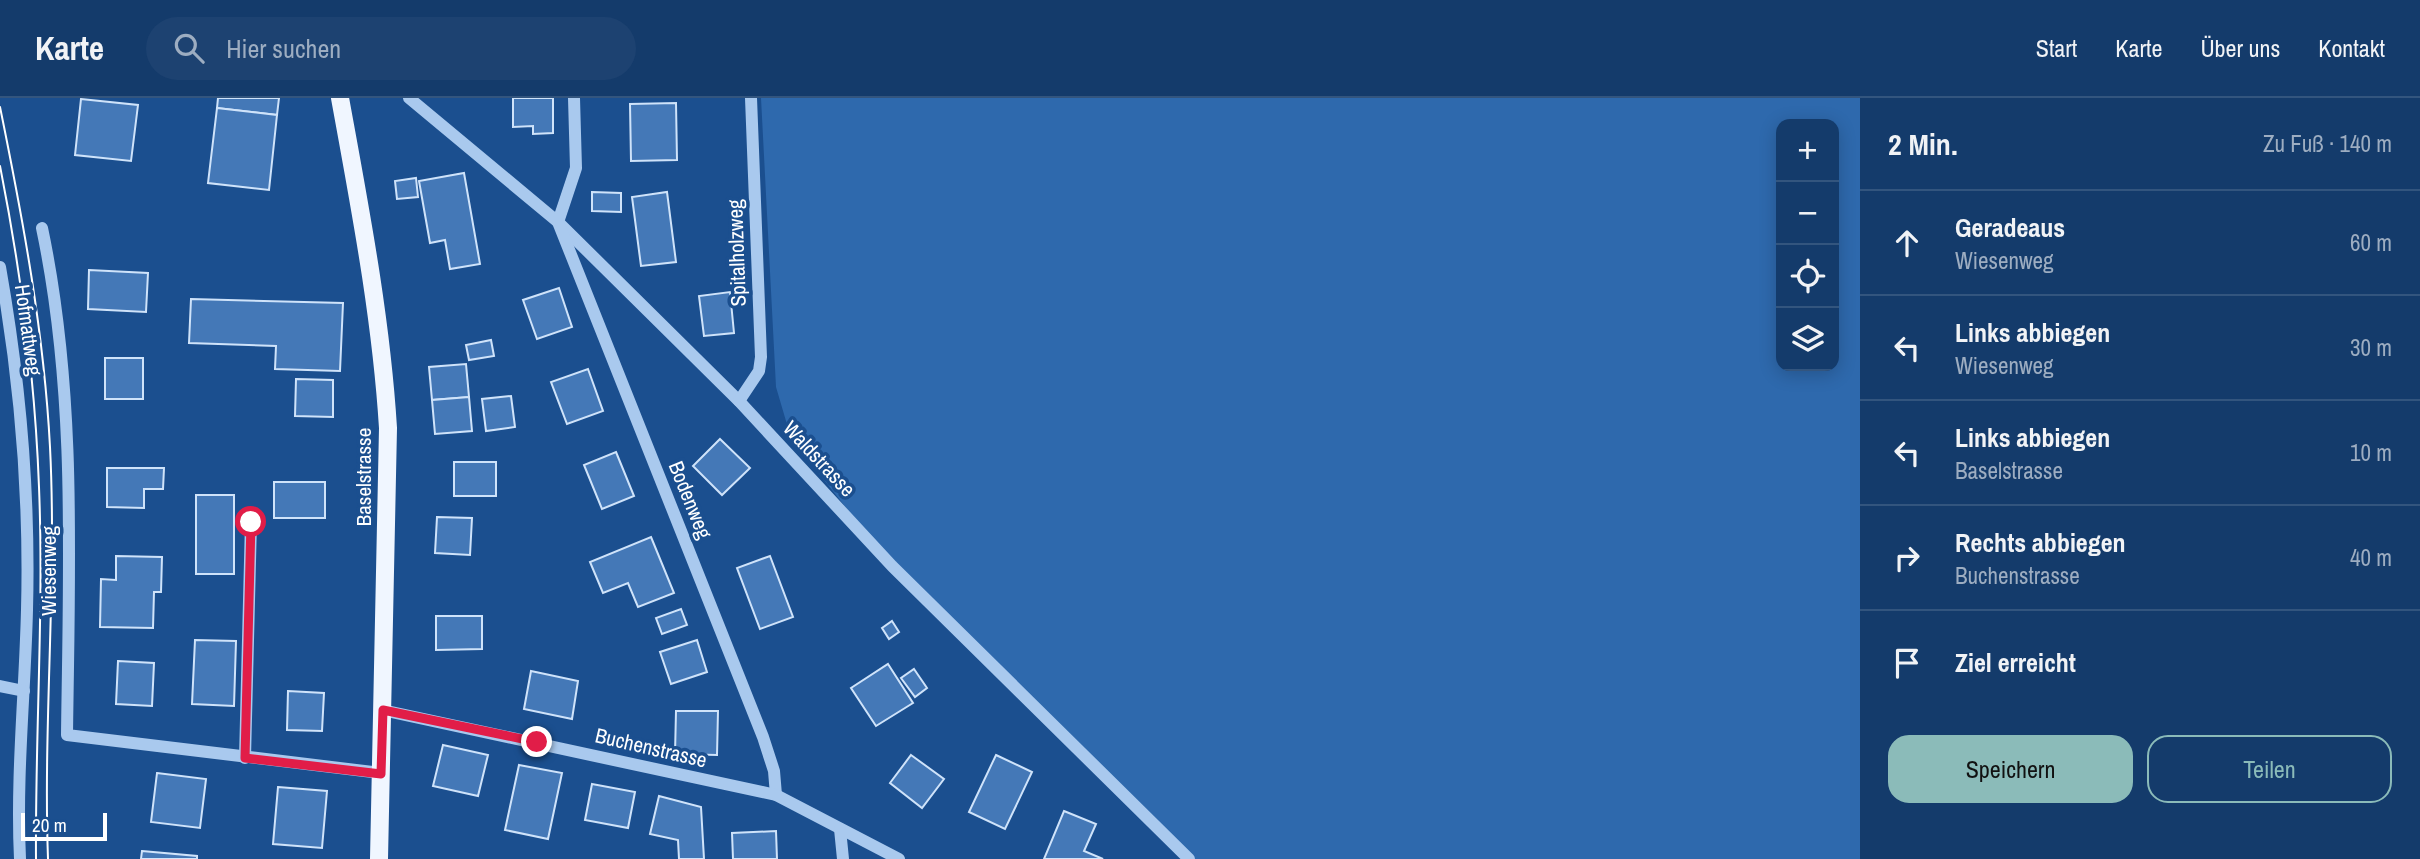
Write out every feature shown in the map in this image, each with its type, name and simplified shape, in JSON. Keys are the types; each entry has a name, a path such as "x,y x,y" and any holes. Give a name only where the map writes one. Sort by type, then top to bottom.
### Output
{"main road":[{"name":"Baselstrasse","path":"340,98 375,297 384,369 389,476 379,859"}],"street":[{"name":"Waldstrasse","path":"409,98 558,222 739,401 892,566 1189,859"},
{"path":"558,222 576,168 574,98"},
{"name":"Spitalholzweg","path":"739,401 759,371 761,357 751,98"},
{"name":"Bodenweg","path":"558,222 763,737 774,771 776,795"},
{"name":"Wiesenweg","path":"42,228 52,274 66,406 70,541 66,735 381,774"},
{"name":"Hofmattweg","path":"0,267 27,491 27,609 20,859"},
{"path":"245,758 251,522"},
{"path":"0,686 24,691"},
{"name":"Buchenstrasse","path":"383,710 776,795 899,859"},
{"path":"840,829 843,859"}],"shaded area":[{"path":"761,98 1860,98 1860,859 1189,859 892,566 791,438 776,387"}],"building":[{"path":"218,98 279,98 277,115 217,108"},
{"path":"513,98 553,98 553,133 533,134 533,126 513,127"},
{"path":"81,99 138,105 131,161 75,155"},
{"path":"676,103 677,160 631,161 630,104"},
{"path":"217,108 277,115 269,190 208,183"},
{"path":"464,173 480,264 450,269 445,240 430,243 419,181"},
{"path":"416,178 418,197 397,199 395,181"},
{"path":"592,192 621,193 621,212 592,211"},
{"path":"667,192 676,262 641,266 632,197"},
{"path":"89,270 148,273 146,312 88,309"},
{"path":"559,288 572,327 537,339 523,300"},
{"path":"730,292 734,333 704,336 699,296"},
{"path":"191,299 343,303 340,371 275,369 276,346 189,343"},
{"path":"491,340 494,356 469,360 466,345"},
{"path":"105,358 143,358 143,399 105,399"},
{"path":"466,364 469,397 432,400 429,367"},
{"path":"588,369 603,411 567,424 551,382"},
{"path":"296,379 333,380 333,417 295,416"},
{"path":"511,396 515,427 486,431 482,399"},
{"path":"469,397 472,431 435,434 432,400"},
{"path":"720,439 750,468 722,495 693,466"},
{"path":"616,452 634,496 602,509 584,465"},
{"path":"454,462 496,462 496,496 454,496"},
{"path":"107,468 164,468 163,489 144,489 144,508 107,507"},
{"path":"274,482 325,482 325,518 274,518"},
{"path":"196,495 234,495 234,574 196,574"},
{"path":"437,517 472,518 470,555 435,553"},
{"path":"651,537 674,593 638,607 628,583 603,593 590,562"},
{"path":"116,556 162,557 161,592 154,592 153,628 100,627 101,579 116,580"},
{"path":"770,556 793,617 760,629 737,568"},
{"path":"681,609 687,625 662,634 656,618"},
{"path":"436,616 482,616 482,649 436,650"},
{"path":"892,621 899,632 889,639 882,628"},
{"path":"195,640 236,641 234,706 192,704"},
{"path":"697,640 707,672 671,684 660,652"},
{"path":"118,661 154,663 152,706 116,704"},
{"path":"888,664 913,703 876,726 851,688"},
{"path":"914,669 927,688 915,697 901,678"},
{"path":"531,671 578,681 572,719 524,709"},
{"path":"288,691 324,693 322,731 287,730"},
{"path":"676,711 718,711 717,755 675,754"},
{"path":"443,745 488,755 478,796 433,786"},
{"path":"911,755 944,779 922,808 890,783"},
{"path":"996,755 1032,772 1005,829 969,812"},
{"path":"519,765 562,773 548,839 505,830"},
{"path":"157,773 206,779 200,828 151,822"},
{"path":"592,784 635,792 628,828 585,820"},
{"path":"278,787 327,791 322,848 273,844"},
{"path":"659,796 701,807 704,859 679,859 678,840 650,834"},
{"path":"1064,811 1096,824 1084,851 1103,859 1044,859"},
{"path":"776,831 777,859 733,859 732,833"},
{"path":"142,851 197,856 197,859 141,859"}],"tram line":[{"path":"0,107 31,276 43,361 50,447 52,550 47,756 48,859"},
{"path":"0,166 26,326 37,447 40,580 36,859"}],"route":[{"path":"251,522 245,758 381,774 383,710 537,742"}]}
